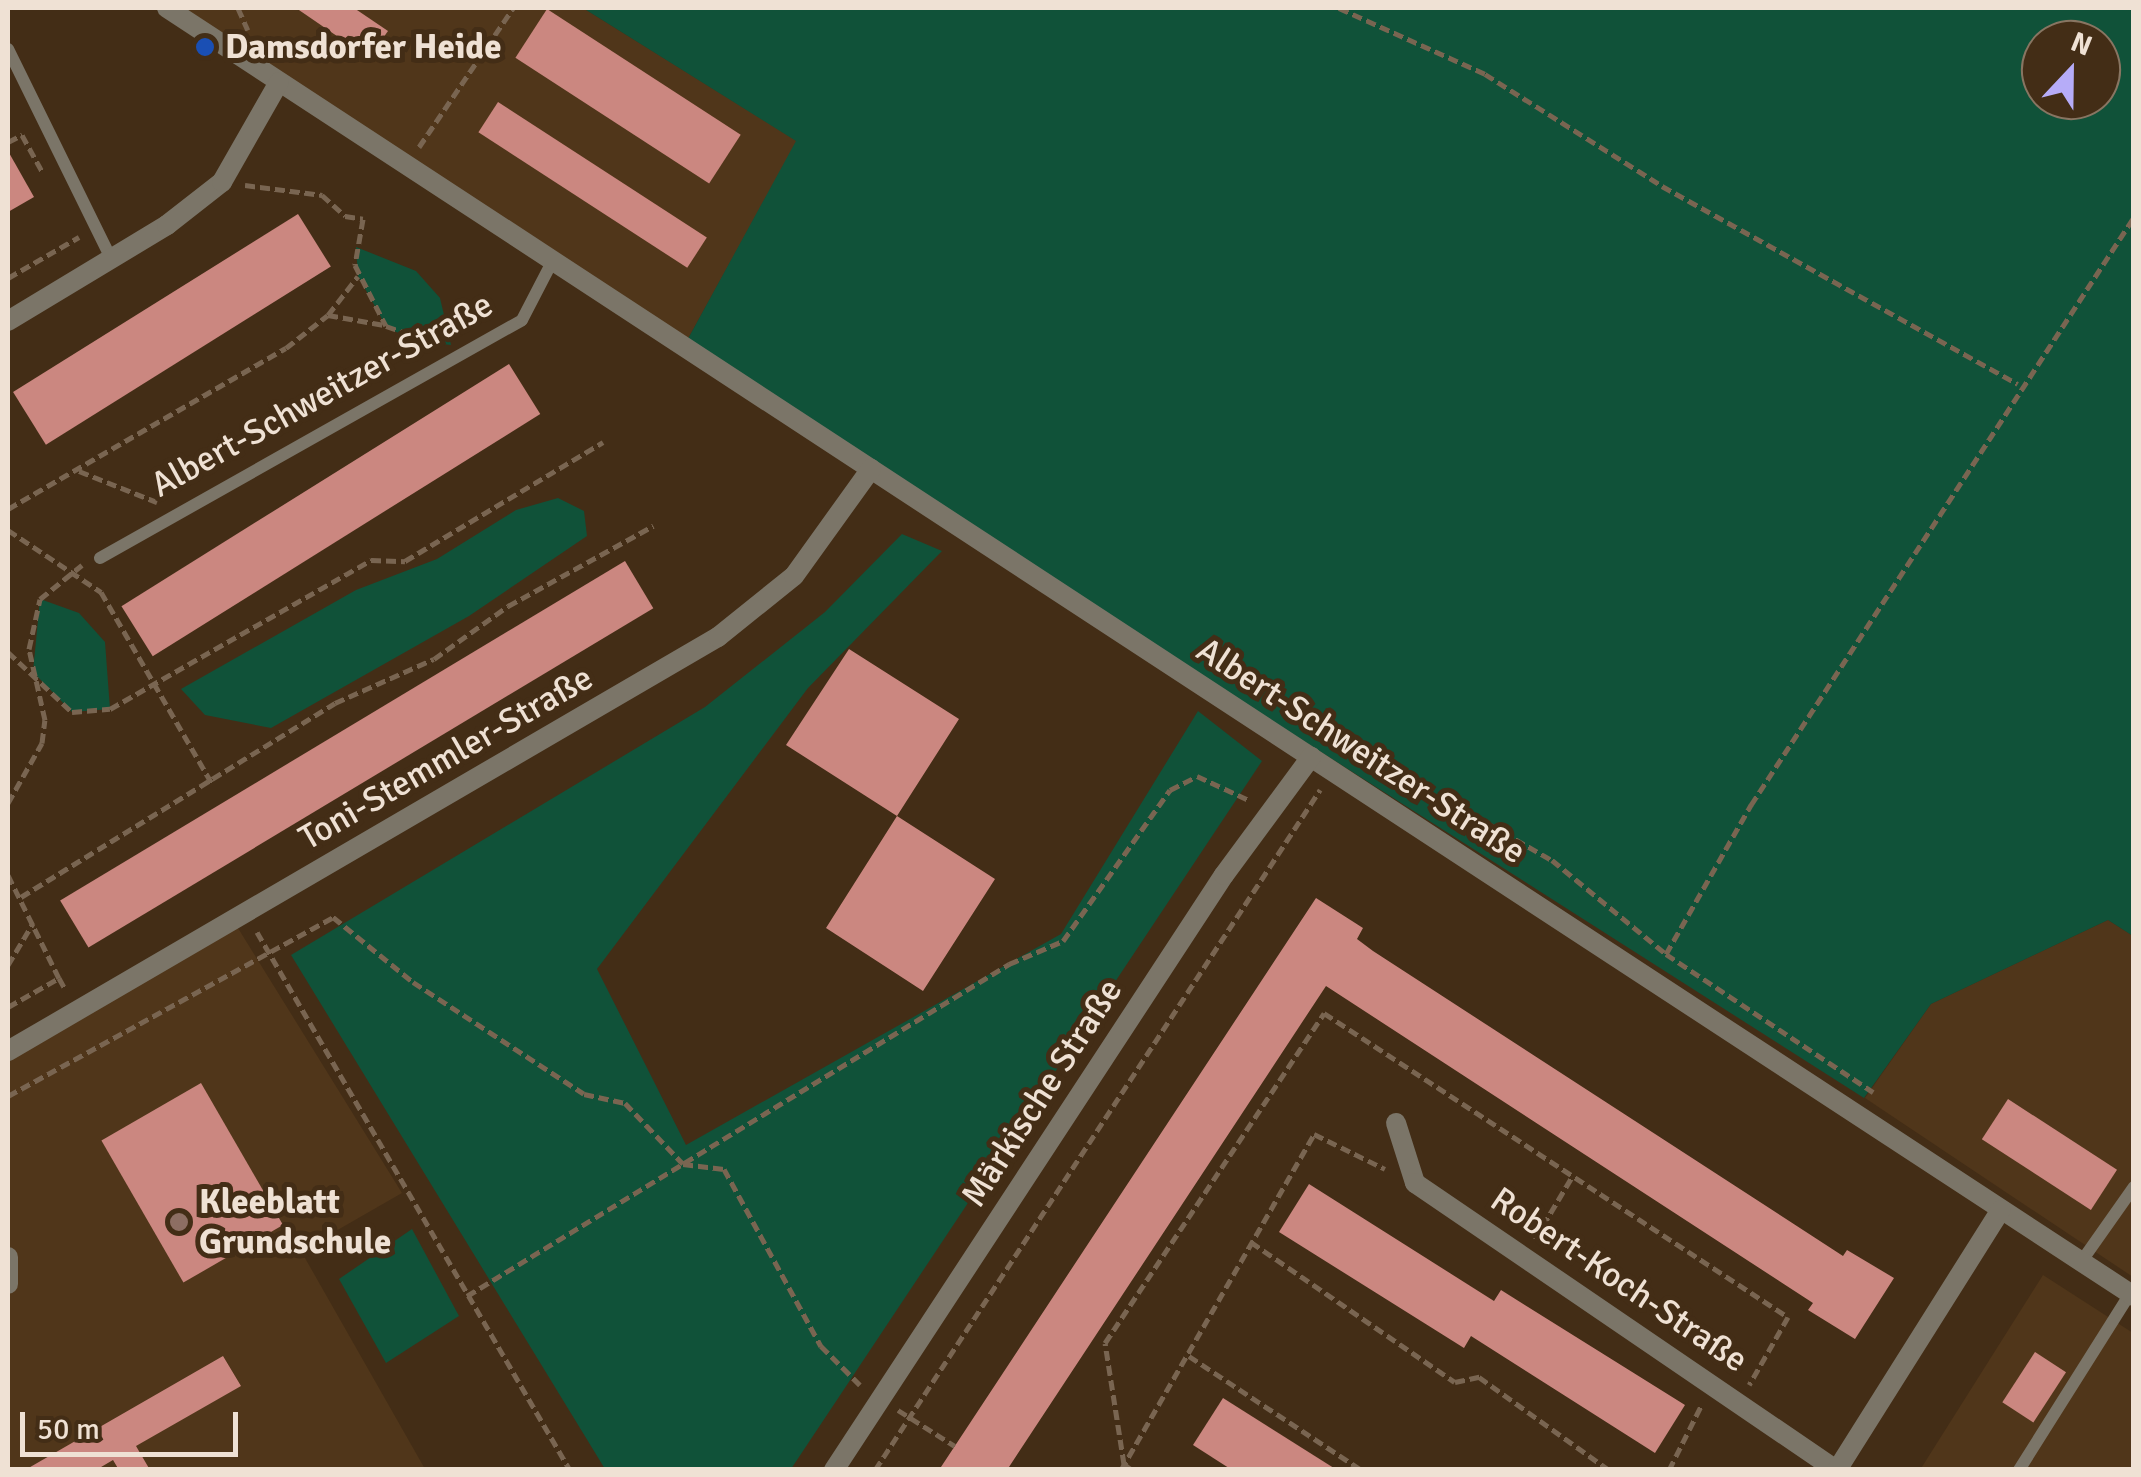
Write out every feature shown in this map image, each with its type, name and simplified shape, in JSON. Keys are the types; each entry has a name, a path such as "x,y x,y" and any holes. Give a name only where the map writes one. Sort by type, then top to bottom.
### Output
{"street":[{"name":"Albert-Schweitzer-Straße","path":"167,8 550,264 871,469 2132,1295"},
{"path":"8,321 112,260 222,182 280,82"},
{"name":"Toni-Stemmler-Straße","path":"8,1051 718,637 806,563 871,469"},
{"name":"Märkische Straße","path":"834,1470 1224,875 1271,818 1311,757"},
{"path":"1396,1123 1415,1183"},
{"name":"Robert-Koch-Straße","path":"1415,1183 1716,1383 1836,1470 2001,1210"},
{"path":"8,1257 8,1284"}],"lane":[{"path":"8,49 112,260"},
{"name":"Albert-Schweitzer-Straße","path":"100,558 522,320 550,264"},
{"path":"2081,1262 2134,1187"},
{"path":"2018,1470 2132,1295"}],"path":[{"path":"408,168 513,8"},
{"path":"1339,8 1485,74 1662,186 2019,384"},
{"path":"8,142 22,136 50,186"},
{"path":"8,509 77,471 328,315 358,276 363,218 346,216 322,196 222,182"},
{"path":"1666,954 2019,384 2134,217"},
{"path":"70,220 79,237"},
{"path":"8,278 96,228"},
{"path":"358,276 386,326"},
{"path":"328,315 386,326 410,340 452,345 459,356"},
{"path":"8,652 72,712 110,708 157,687 371,560 405,561 602,442"},
{"path":"77,471 176,514"},
{"path":"21,897 146,816 214,785 335,703 434,659 508,606 653,526"},
{"path":"8,530 102,592 214,785"},
{"path":"8,803 42,742 29,649 40,600 67,571 100,558"},
{"path":"875,1470 1332,771"},
{"path":"466,1296 1009,964 1063,941 1170,790 1197,776 1242,794 1271,818"},
{"path":"8,874 77,1012"},
{"path":"246,912 570,1470"},
{"path":"8,1096 332,917 412,982 584,1094 625,1103 684,1164 724,1169 821,1346 842,1374 955,1446"},
{"path":"8,964 32,923"},
{"path":"8,1007 60,978"},
{"path":"1132,1470 1120,1468 1189,1356 1314,1134 1415,1183"},
{"path":"1525,1256 1572,1177"},
{"path":"1251,1242 1454,1382 1479,1377 1609,1470"},
{"path":"1189,1356 1360,1470"},
{"path":"1669,1470 1716,1383"}],"shaded area":[{"path":"167,8 583,8 797,141 684,346"},
{"name":"Kleeblatt Grundschule","path":"233,920 402,1193 301,1251 425,1469 8,1469 8,1051"},
{"path":"2108,920 2133,936 2133,1277 1865,1098 1931,1004"},
{"path":"2043,1275 2133,1333 2133,1469 1920,1470"}],"green space":[{"path":"583,8 2133,8 2133,936 2108,920 1931,1004 1864,1098 684,346 796,141"},
{"path":"356,247 416,271 440,298 451,345 410,340 386,326 358,276"},
{"path":"558,498 584,511 587,536 469,616 271,728 205,715 181,689 356,590 437,559 516,510"},
{"path":"902,534 942,551 808,688 597,969 686,1145 1061,934 1198,711 1262,761 791,1469 605,1469 291,955 705,707 825,612"},
{"path":"40,599 79,613 105,642 110,709 72,712 33,672"},
{"path":"412,1229 459,1316 386,1363 339,1279"}],"building":[{"path":"296,8 354,8 388,31 369,58"},
{"path":"547,9 741,135 709,183 515,58"},
{"path":"498,102 707,238 687,268 478,132"},
{"path":"8,151 34,197 8,212"},
{"path":"298,214 331,267 46,445 13,392"},
{"path":"509,364 540,414 153,656 121,606"},
{"path":"625,561 653,608 88,948 60,900"},
{"path":"849,649 959,719 897,816 786,745"},
{"path":"897,816 995,879 923,991 826,928"},
{"path":"1316,898 1363,928 1357,939 1373,951 1843,1256 1847,1250 1894,1278 1855,1339 1808,1310 1813,1303 1326,986 1007,1470 939,1470"},
{"path":"201,1083 283,1225 183,1283 101,1140"},
{"path":"2008,1099 2117,1170 2091,1210 1982,1139"},
{"path":"1309,1184 1494,1301 1501,1290 1685,1405 1655,1453 1471,1336 1464,1348 1279,1232"},
{"path":"2035,1352 2066,1372 2033,1422 2002,1402"},
{"path":"223,1356 241,1386 136,1446 150,1470 119,1470 113,1460 96,1470 25,1470"},
{"path":"1223,1398 1337,1470 1232,1470 1193,1445"}],"place":[{"name":"Damsdorfer Heide","path":"205,47"},
{"name":"Kleeblatt Grundschule","path":"179,1222"}]}
